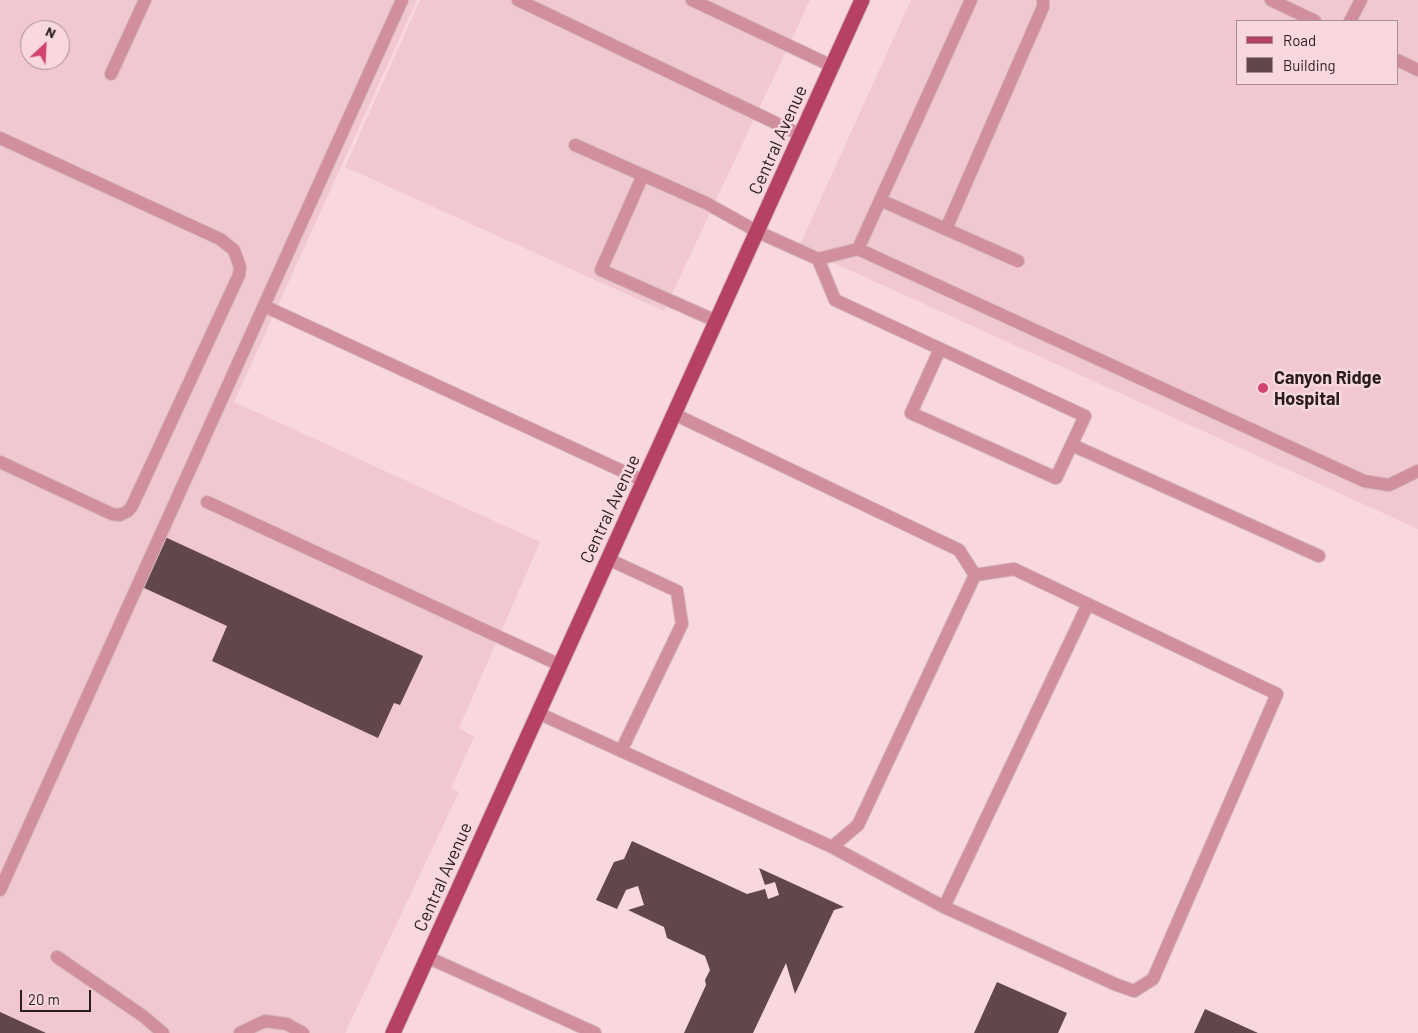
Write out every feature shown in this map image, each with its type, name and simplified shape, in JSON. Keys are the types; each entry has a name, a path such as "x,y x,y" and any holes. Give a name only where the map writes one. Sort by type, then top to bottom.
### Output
{"main road":[{"name":"Central Avenue","path":"393,1033 862,0"}],"lane":[{"path":"111,74 145,0"},
{"path":"0,890 402,0"},
{"path":"518,0 801,134"},
{"path":"692,0 832,66"},
{"path":"858,249 971,0"},
{"path":"946,229 1043,7 1043,0"},
{"path":"1271,0 1313,20"},
{"path":"1351,20 1361,0"},
{"path":"1398,60 1418,70"},
{"path":"0,138 220,239 234,250 240,267 239,275 227,302 128,511 120,515 112,514 0,462"},
{"path":"575,146 706,203 758,232 818,259 858,249 1364,481 1389,485 1418,471"},
{"path":"643,176 601,270 716,322"},
{"path":"880,200 1018,261"},
{"path":"818,259 835,300 1085,416 1056,478 910,412 940,349"},
{"path":"264,306 644,481"},
{"path":"674,414 959,550 975,575"},
{"path":"1072,445 1319,556"},
{"path":"208,502 560,665"},
{"path":"608,559 677,591 682,624 621,751"},
{"path":"538,713 832,847 944,907 1134,991 1153,979 1277,694 1014,570 975,575"},
{"path":"832,847 858,825 975,575"},
{"path":"944,907 1088,604"},
{"path":"57,957 143,1016 163,1033"},
{"path":"427,957 595,1033"},
{"path":"240,1033 265,1021 287,1024 303,1033"}],"shaded area":[{"path":"0,0 417,0 234,402 540,542 459,728 474,737 451,788 459,792 345,1033 0,1033"},
{"path":"420,0 810,0 664,311 345,167"},
{"name":"Canyon Ridge Hospital","path":"911,0 1418,0 1418,529 799,247"}],"building":[{"path":"165,537 423,656 400,705 394,703 378,738 212,661 227,626 142,587"},
{"path":"632,841 747,894 765,889 768,899 779,895 775,882 765,885 759,868 844,907 834,910 795,994 786,963 753,1033 684,1033 706,985 705,980 710,970 705,956 667,938 664,927 628,910 644,905 638,886 626,890 617,909 596,900 614,862 624,859"},
{"path":"997,982 1067,1013 1058,1033 974,1033"},
{"path":"1205,1009 1258,1033 1194,1033"},
{"path":"0,1012 46,1033 0,1033"}],"place":[{"name":"Canyon Ridge Hospital","path":"1263,388"}]}
